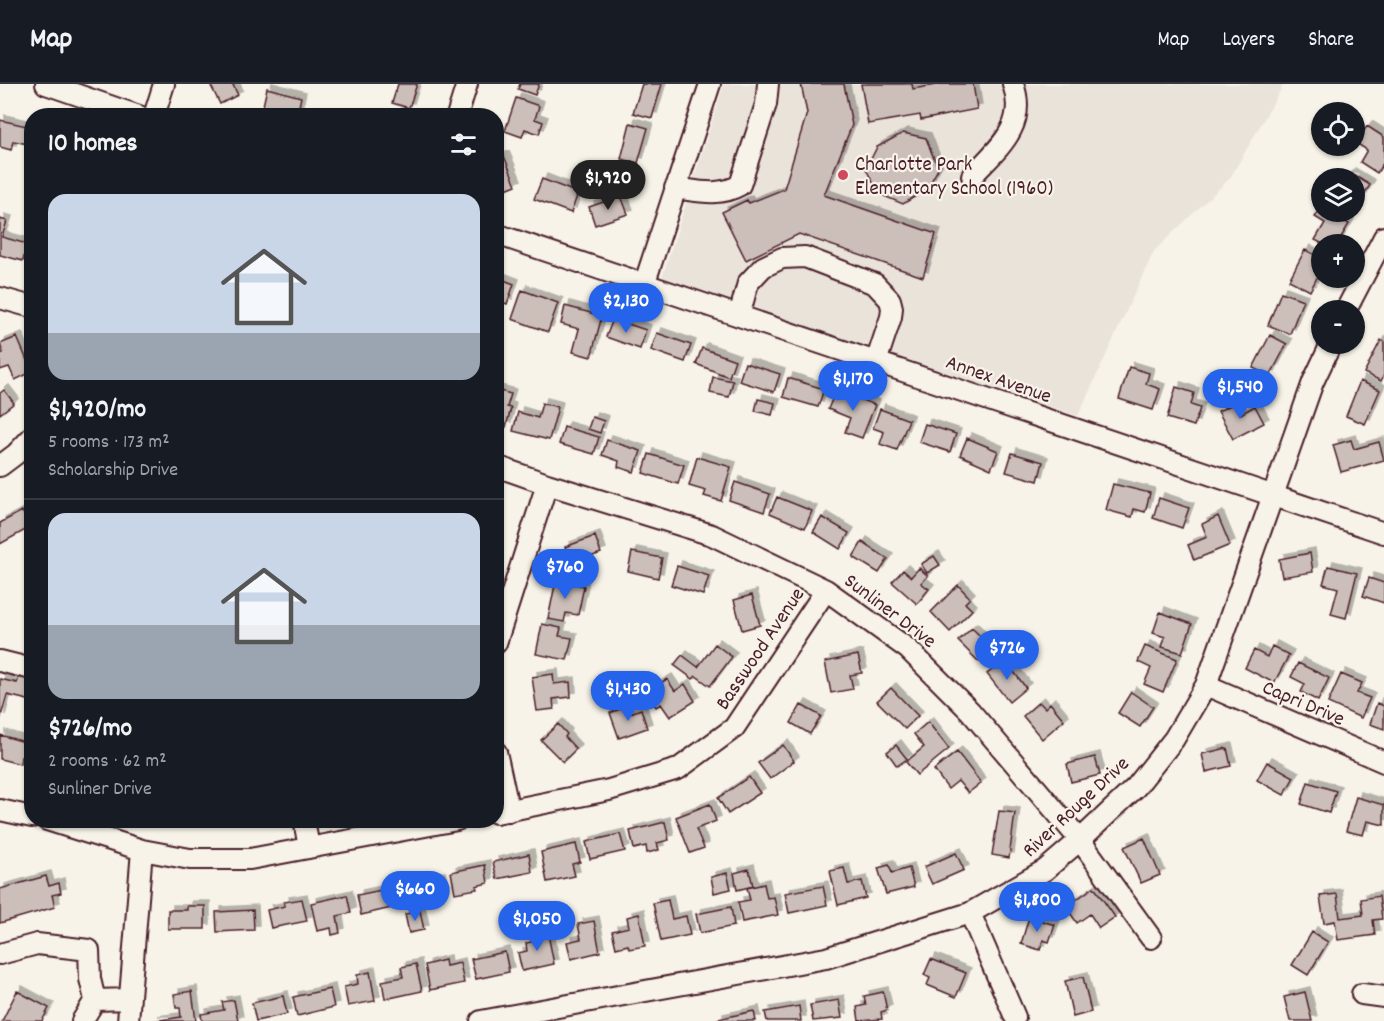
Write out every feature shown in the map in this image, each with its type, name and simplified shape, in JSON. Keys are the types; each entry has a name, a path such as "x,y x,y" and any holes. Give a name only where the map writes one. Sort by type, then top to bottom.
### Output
{"street":[{"path":"46,84 116,108"},
{"path":"156,108 164,84"},
{"path":"460,108 467,84"},
{"path":"644,285 710,84"},
{"path":"675,188 717,193 729,191 740,185 766,104 768,84"},
{"path":"972,176 1011,133 1017,114 1012,84"},
{"name":"Annex Avenue","path":"504,237 1384,532"},
{"path":"1351,300 1384,237"},
{"path":"739,316 748,284 763,267 782,258 805,257 875,284 890,300 891,317 876,362"},
{"path":"0,297 24,304"},
{"name":"River Rouge Drive","path":"481,1021 826,958 970,913 1045,870 1136,787 1174,739 1206,685 1313,382 1326,354"},
{"path":"0,466 24,446"},
{"name":"Sunliner Drive","path":"504,469 712,535 826,590 908,649 970,711 1080,840 1151,938"},
{"path":"504,619 547,484"},
{"name":"Basswood Avenue","path":"504,812 609,790 678,769 734,728 826,590"},
{"path":"0,661 24,667"},
{"name":"Capri Drive","path":"1206,685 1384,762"},
{"path":"0,810 24,815"},
{"path":"73,828 142,850 190,859 250,859 415,828"},
{"path":"305,828 309,848"},
{"path":"128,1021 142,850"},
{"path":"970,913 1015,1017"},
{"path":"0,954 38,944 89,950 90,979 95,1000 82,1021"},
{"path":"1362,994 1384,997"},
{"path":"95,1000 129,999"}],"shaded area":[{"path":"724,84 1284,84 1230,178 1154,251 1078,416 662,278"}],"building":[{"path":"210,84 235,84 233,85 238,95 220,104"},
{"path":"398,84 417,84 409,108 392,103"},
{"path":"520,84 539,84 535,95 518,89"},
{"path":"642,84 662,84 652,118 633,113"},
{"path":"801,84 844,84 852,125 824,195 936,234 923,277 799,234 746,260 722,212 747,200 749,203 784,189 807,113"},
{"path":"861,84 912,84 913,89 942,84 973,84 977,109 921,120 920,115 868,124"},
{"path":"267,88 301,97 299,108 262,108"},
{"path":"516,98 539,106 535,119 543,122 539,134 525,129 522,137 505,131"},
{"path":"0,120 24,125 24,143 13,141 11,150 0,147"},
{"path":"630,123 648,128 638,163 621,159"},
{"path":"1367,126 1384,137 1384,162 1377,173 1360,162 1367,150 1365,149"},
{"path":"903,133 926,138 938,169 926,190 903,204 879,194 866,169 877,147"},
{"path":"504,156 516,185 504,190"},
{"path":"542,179 578,193 571,213 534,199"},
{"path":"1365,182 1370,185 1365,193"},
{"path":"621,196 628,214 595,225 589,207"},
{"path":"0,219 7,221 2,237 24,243 24,257 23,261 0,255"},
{"path":"1323,222 1349,224 1343,234 1319,234 1325,223"},
{"path":"1305,250 1311,253 1310,291 1289,280"},
{"path":"504,280 514,284 507,304 504,303"},
{"path":"522,290 558,303 548,332 512,319"},
{"path":"1281,292 1303,300 1290,334 1268,325"},
{"path":"565,306 602,316 591,357 573,352 579,329 561,324"},
{"path":"613,319 646,330 640,349 606,337"},
{"path":"657,333 691,345 685,362 651,350"},
{"path":"1270,335 1287,344 1270,376 1253,368"},
{"path":"17,337 24,353 24,376 15,380 9,367 0,370 0,354 3,353 0,344"},
{"path":"1381,340 1384,342 1384,375 1381,381 1364,373"},
{"path":"702,348 735,360 729,377 696,364"},
{"path":"745,363 780,374 774,392 739,381"},
{"path":"1129,367 1149,373 1146,384 1160,389 1153,410 1119,399"},
{"path":"713,377 733,381 729,397 710,393"},
{"path":"788,378 824,389 818,407 783,397"},
{"path":"1360,381 1380,390 1365,424 1346,416"},
{"path":"1176,387 1194,393 1191,405 1200,408 1194,426 1167,418"},
{"path":"4,390 14,403 0,414 0,393"},
{"path":"836,390 875,405 862,438 845,432 850,418 828,409"},
{"path":"504,392 511,394 507,407 511,408 506,427 504,426"},
{"path":"758,399 775,403 772,415 755,411"},
{"path":"542,403 558,407 549,440 513,431 518,412 538,418"},
{"path":"1235,403 1241,414 1255,406 1264,423 1233,439 1218,411"},
{"path":"880,409 909,420 897,450 880,444 884,432 873,428"},
{"path":"592,417 604,421 600,433 588,429"},
{"path":"925,424 956,434 950,452 919,442"},
{"path":"564,427 599,437 594,454 559,444"},
{"path":"967,438 998,451 991,469 960,455"},
{"path":"607,440 641,451 634,472 618,467 619,461 602,455"},
{"path":"1351,440 1354,449 1379,442 1384,460 1341,472 1333,445"},
{"path":"1012,453 1043,462 1038,481 1006,472"},
{"path":"649,454 684,465 678,484 643,473"},
{"path":"697,457 731,467 721,501 704,496 706,491 689,486"},
{"path":"735,482 770,494 764,512 729,500"},
{"path":"1113,484 1150,493 1145,512 1134,509 1132,517 1106,510"},
{"path":"777,497 812,511 805,528 770,513"},
{"path":"1159,498 1189,508 1182,528 1153,518"},
{"path":"22,511 24,515 24,531 0,544 0,523"},
{"path":"1218,516 1230,545 1194,560 1188,545 1207,537 1202,524"},
{"path":"822,517 849,533 840,549 813,532"},
{"path":"595,536 601,553 571,564 565,547"},
{"path":"862,542 888,559 879,573 853,557"},
{"path":"632,552 662,558 658,578 628,571"},
{"path":"1310,553 1313,572 1282,577 1279,559"},
{"path":"934,556 940,565 927,573 921,564"},
{"path":"677,566 709,576 703,595 671,585"},
{"path":"1328,566 1357,573 1346,618 1331,614 1338,588 1323,584"},
{"path":"919,568 928,576 921,583 929,589 917,604 892,582 903,570 911,577"},
{"path":"1369,578 1384,583 1384,603 1363,596"},
{"path":"556,580 584,586 578,615 566,613 564,622 548,619"},
{"path":"958,585 970,598 965,603 972,610 950,632 931,612"},
{"path":"752,595 760,625 742,630 734,600"},
{"path":"1160,612 1192,624 1182,653 1162,647 1165,637 1153,633"},
{"path":"542,624 561,628 559,636 572,638 567,660 536,654"},
{"path":"972,628 993,649 979,662 958,641"},
{"path":"715,644 732,657 710,686 696,676 693,679 674,665 682,655 698,667"},
{"path":"1145,646 1177,659 1163,692 1144,684 1151,668 1138,662"},
{"path":"1272,646 1289,655 1274,683 1245,668 1254,650 1267,657"},
{"path":"858,655 862,673 850,675 853,689 831,693 825,662"},
{"path":"1005,660 1026,688 1009,702 987,674"},
{"path":"1298,663 1329,678 1318,701 1301,692 1305,684 1291,677"},
{"path":"553,674 554,684 570,682 571,697 553,699 554,709 537,711 532,677"},
{"path":"1341,674 1362,683 1357,693 1370,698 1361,718 1328,703"},
{"path":"19,677 24,678 24,699 7,695 0,720 0,679 17,683"},
{"path":"667,679 675,691 685,684 695,701 670,717 661,704 656,707 646,692"},
{"path":"891,688 918,716 905,729 877,701"},
{"path":"1131,692 1153,707 1140,727 1118,713"},
{"path":"1039,702 1045,708 1050,703 1064,720 1042,739 1023,716"},
{"path":"1377,703 1384,706 1384,729 1370,724"},
{"path":"801,705 821,716 810,734 791,723"},
{"path":"625,707 628,714 641,709 647,728 619,738 610,713"},
{"path":"928,722 949,749 917,775 906,762 924,747 914,734"},
{"path":"558,724 567,734 565,737 576,749 563,762 541,740"},
{"path":"0,735 24,742 24,758 21,757 20,764 0,759"},
{"path":"783,745 794,761 770,779 758,763"},
{"path":"896,745 907,759 897,766 887,752"},
{"path":"1227,748 1231,766 1206,772 1202,754"},
{"path":"957,752 981,783 968,793 958,781 948,789 934,770"},
{"path":"1095,757 1100,775 1071,782 1067,764"},
{"path":"1267,762 1294,777 1284,795 1257,780"},
{"path":"749,777 760,793 728,814 718,798"},
{"path":"1308,782 1336,791 1329,813 1301,804"},
{"path":"1356,797 1384,805 1384,825 1367,821 1363,835 1346,831"},
{"path":"710,804 716,821 696,829 704,848 690,853 676,817"},
{"path":"999,811 1015,813 1009,858 992,855"},
{"path":"665,822 669,840 657,843 659,850 647,853 646,846 634,849 630,831"},
{"path":"620,834 625,851 590,859 586,842"},
{"path":"1144,838 1160,875 1141,883 1124,847"},
{"path":"576,844 580,862 572,864 575,876 547,882 541,852"},
{"path":"956,853 964,870 932,884 924,867"},
{"path":"529,854 532,872 497,879 493,862"},
{"path":"485,865 488,883 476,886 477,889 455,893 451,872"},
{"path":"889,865 892,873 909,868 914,887 886,894 878,868"},
{"path":"844,868 848,884 862,881 866,898 838,905 830,871"},
{"path":"749,869 753,886 737,890 734,873"},
{"path":"727,873 731,889 714,893 711,877"},
{"path":"46,876 49,886 59,883 61,893 52,895 55,907 0,923 0,889"},
{"path":"427,877 428,879 440,877 444,894 415,900 411,881"},
{"path":"764,884 767,898 774,897 778,915 742,922 738,902 750,900 747,888"},
{"path":"823,886 827,905 789,913 785,893"},
{"path":"1094,887 1115,917 1099,928 1090,914 1077,923 1066,907"},
{"path":"392,888 396,907 361,915 357,895"},
{"path":"1337,894 1340,918 1363,915 1361,899 1379,896 1382,919 1373,920 1375,935 1338,940 1335,921 1324,923 1320,896"},
{"path":"347,895 351,913 337,916 340,933 332,935 331,928 317,931 311,903"},
{"path":"302,899 307,921 271,928 267,910 285,906 284,902"},
{"path":"668,900 672,919 686,916 690,935 661,941 653,903"},
{"path":"187,906 205,906 205,929 168,929 168,910 187,910"},
{"path":"731,907 734,926 700,933 696,914"},
{"path":"253,910 254,930 217,932 216,912"},
{"path":"420,911 424,930 409,933 405,914"},
{"path":"639,914 645,946 629,949 628,945 616,948 612,931 629,927 627,917"},
{"path":"1029,917 1055,925 1049,942 1043,940 1040,950 1021,944"},
{"path":"594,921 600,952 571,959 567,942 581,939 578,924"},
{"path":"547,929 554,964 522,971 518,953 527,951 526,943 535,941 533,932"},
{"path":"1312,932 1328,942 1308,975 1292,965"},
{"path":"505,952 509,972 476,979 471,959"},
{"path":"931,959 966,973 956,997 927,985 930,978 924,975"},
{"path":"445,960 446,966 460,963 464,983 430,990 425,965"},
{"path":"416,964 422,991 385,999 382,981 403,977 401,967"},
{"path":"370,972 375,1001 348,1006 344,987 358,984 357,975"},
{"path":"1083,977 1091,1012 1073,1017 1065,981"},
{"path":"330,989 334,1007 297,1016 293,997"},
{"path":"17,991 49,1008 42,1021 2,1021"},
{"path":"192,991 196,1021 153,1021 181,1017 180,1008 176,1008 174,994"},
{"path":"883,992 887,1010 881,1012 882,1019 859,1021 857,1007 866,1005 864,996"},
{"path":"1305,992 1312,1021 1290,1021 1284,997"},
{"path":"283,996 287,1014 256,1021 252,1003"},
{"path":"234,1000 238,1021 202,1021 201,1014 224,1010 222,1002"},
{"path":"839,1000 842,1018 813,1021 810,1005"},
{"path":"799,1006 801,1021 767,1021 765,1012"},
{"path":"754,1011 756,1021 718,1021 718,1019"}],"place":[{"name":"Charlotte Park Elementary School (1960)","path":"843,175"}]}
